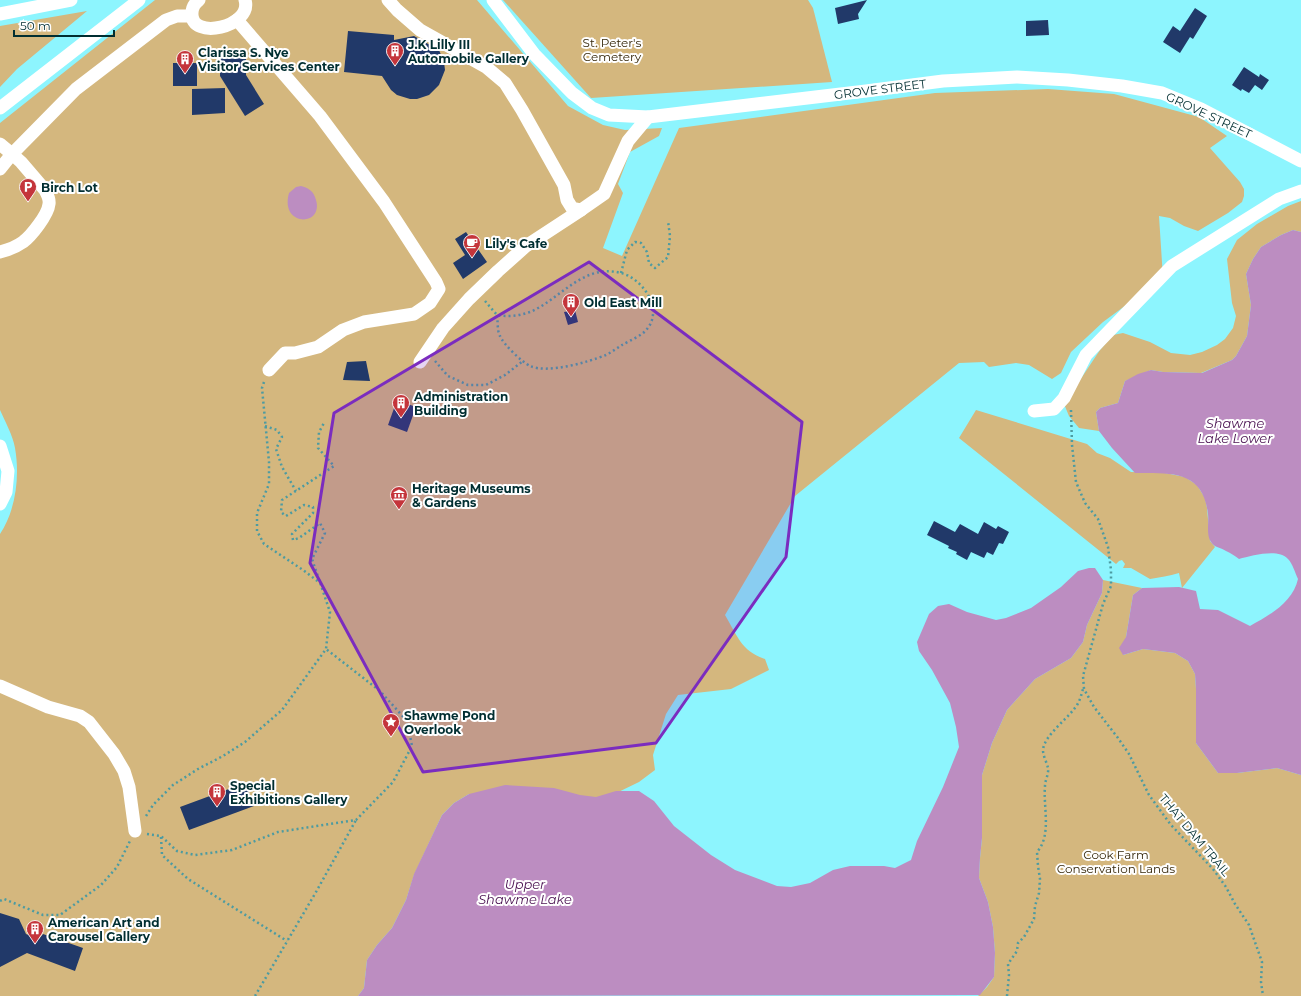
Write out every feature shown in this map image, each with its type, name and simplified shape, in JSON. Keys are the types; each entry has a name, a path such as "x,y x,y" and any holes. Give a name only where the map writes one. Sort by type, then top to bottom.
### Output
{"street":[{"path":"0,14 71,0"},
{"path":"0,108 139,0"},
{"path":"199,0 192,8 191,16 195,23 202,28 217,28 236,20 244,13 246,8 245,0"},
{"path":"388,0 420,30 486,67 505,84 522,110 564,185 567,200 572,208 581,210"},
{"name":"GROVE STREET","path":"493,0 534,54 572,93 592,108 609,115 648,117 943,81 1017,77 1068,80 1122,86 1162,93 1201,109 1301,161"},
{"path":"0,169 37,128 83,85 166,20 177,16 191,16"},
{"path":"236,20 320,116 351,157 384,202 436,282 439,289 430,303 414,314 364,322 343,330 318,347 296,353 285,353 268,370"},
{"path":"420,362 443,328 468,299 498,271 526,246 604,194 628,141 648,117"},
{"path":"0,144 21,162 45,190 48,195 49,204 46,213 27,238 15,247 0,252"},
{"path":"1034,411 1054,409 1064,398 1086,355 1172,266 1279,199 1301,191"},
{"path":"0,446 8,471 6,492 0,504"},
{"path":"0,686 48,707 80,716 89,722 114,754 124,771 129,787 135,831"}],"path":[{"path":"621,273 627,250 635,242 641,242 647,252 649,263 655,268 668,257 670,236 668,221"},
{"path":"468,299 483,299 497,316 499,336 516,355 530,366 551,369 575,364 607,354 647,329 654,316 650,297 639,283 621,273 599,271 581,278 547,303 529,312 509,317 497,316"},
{"path":"430,348 435,361 448,376 468,385 486,385 505,375 524,361"},
{"path":"268,370 262,388 269,462 269,484 257,513 257,531 264,544 320,583"},
{"path":"1007,996 1009,976 1008,964 1017,951 1018,943 1024,937 1034,919 1035,906 1039,893 1040,879 1037,852 1043,846 1046,833 1044,804 1045,784 1048,770 1043,751 1047,740 1076,708 1084,689 1083,676 1110,586 1111,570 1108,547 1098,519 1085,503 1076,482 1072,445 1071,409"},
{"path":"0,901 4,900 43,915 60,915 101,885 117,867 135,831 153,805 172,785 245,742 282,710 326,648 330,612 312,559 325,533 320,523 299,538 293,540 292,534 296,528 313,513 313,507 304,505 286,516 281,512 282,500 334,466 318,448 319,432 324,423"},
{"path":"265,426 276,430 282,437 276,449 282,467 296,491"},
{"path":"255,996 356,820 393,782 412,746 407,721 380,691 326,648"},
{"name":"THAT DAM TRAIL","path":"1084,689 1094,707 1125,749 1149,795 1172,824 1213,869 1226,887 1249,925 1262,962 1261,982 1263,996"},
{"path":"135,831 161,836 177,851 195,855 232,850 278,832 356,820"},
{"path":"161,836 162,855 188,879 287,941"}],"highlighted area":[{"path":"589,262 802,422 786,557 656,743 423,772 310,563 334,413"}],"green space":[{"name":"Heritage Museums & Gardens","path":"155,0 477,0 568,106 603,125 625,130 662,128 659,136 630,152 618,184 623,193 603,248 622,256 679,128 935,93 1048,89 1114,94 1199,117 1227,136 1210,148 1240,182 1244,189 1244,196 1242,202 1228,213 1198,231 1184,226 1170,218 1159,216 1163,278 1103,322 1071,352 1061,373 1052,379 1029,365 1016,363 989,367 984,362 959,363 795,496 725,615 740,642 750,652 765,659 769,670 731,689 678,695 666,714 653,755 655,770 639,782 604,799 469,794 454,803 442,815 414,875 406,900 392,928 377,945 367,960 364,988 358,996 0,996 0,534 10,514 13,504 17,481 17,470 14,443 0,410 0,123"},
{"name":"St. Peter's Cemetery","path":"503,0 808,0 813,8 832,82 591,98"},
{"path":"87,11 17,69 0,87 0,26"},
{"path":"1301,201 1301,232 1293,230 1281,235 1261,247 1246,274 1251,305 1247,336 1236,356 1232,360 1201,373 1163,372 1151,370 1125,381 1118,403 1100,408 1096,412 1099,431 1079,428 1069,416 1064,404 1100,350 1113,335 1123,333 1150,342 1171,353 1190,355 1202,352 1217,345 1225,339 1233,328 1236,316 1232,303 1227,259 1237,240 1257,224 1288,206"},
{"path":"976,410 1087,444 1097,453 1110,458 1131,472 1165,473 1185,477 1197,485 1205,498 1210,541 1215,547 1182,588 1179,573 1150,579 1131,568 1123,568 1125,564 1122,560 1116,564 959,438"},
{"name":"Cook Farm Conservation Lands","path":"1103,580 1142,588 1133,595 1123,655 1143,649 1175,653 1188,661 1195,674 1196,743 1218,773 1237,773 1277,768 1301,775 1301,996 978,996 994,977 995,953 993,927 988,902 979,878 982,838 982,775 992,743 1007,710 1035,679 1071,658 1083,642 1087,625 1102,593"}],"water":[{"path":"301,186 313,193 317,207 315,214 309,218 303,219 296,218 291,213 288,204 289,193 296,187"},
{"name":"Shawme Lake Lower","path":"1293,230 1301,232 1301,775 1277,768 1237,773 1218,773 1196,743 1195,674 1188,661 1175,653 1143,649 1123,655 1119,648 1126,637 1133,595 1142,588 1179,587 1196,591 1200,609 1218,610 1250,626 1280,607 1291,594 1298,579 1291,563 1284,556 1272,553 1239,559 1214,545 1209,539 1208,514 1205,500 1200,489 1183,477 1173,474 1135,473 1099,431 1096,412 1100,408 1118,403 1125,381 1138,374 1151,370 1163,372 1202,373 1232,360 1236,356 1247,336 1251,305 1246,274 1253,259 1261,247 1281,235"},
{"name":"Upper Shawme Lake","path":"1095,568 1103,580 1102,593 1087,625 1083,642 1071,658 1035,679 1007,710 992,743 982,775 982,838 979,878 988,902 993,927 995,953 994,977 980,995 358,996 364,988 367,960 377,945 392,928 406,900 414,874 442,815 454,803 469,794 505,785 554,788 580,795 596,797 616,791 639,791 654,801 674,826 711,855 735,870 777,886 791,887 810,883 833,870 850,866 884,866 895,868 911,860 917,841 943,787 959,747 950,703 932,670 919,651 917,642 929,614 938,606 949,604 967,612 996,620 1006,618 1031,608 1061,587 1078,571"}],"building":[{"path":"867,0 858,14 859,19 838,24 835,8"},
{"path":"1195,8 1207,16 1193,39 1190,37 1180,53 1163,42 1173,26 1180,31"},
{"path":"1048,20 1049,35 1026,36 1026,21"},
{"name":"J.K Lilly III Automobile Gallery","path":"348,31 394,35 394,40 414,36 439,50 444,62 445,70 439,85 429,95 417,99 410,99 397,95 391,90 382,76 344,72"},
{"path":"220,57 246,57 246,75 264,104 245,116 220,76"},
{"name":"Clarissa S. Nye Visitor Services Center","path":"173,63 197,63 197,86 173,86"},
{"path":"1244,67 1259,77 1260,74 1269,80 1262,90 1255,85 1249,93 1242,89 1241,91 1232,85"},
{"path":"225,88 225,113 192,115 192,89"},
{"name":"Lily's Cafe","path":"466,232 487,262 463,279 453,263 465,255 455,239"},
{"name":"Old East Mill","path":"575,310 578,322 568,325 564,312"},
{"path":"366,361 370,381 343,380 347,362"},
{"name":"Administration Building","path":"397,400 416,407 407,432 388,425"},
{"path":"934,521 955,532 960,524 978,534 984,522 996,529 998,526 1009,532 1003,544 999,543 993,555 987,552 984,558 971,552 967,560 956,554 957,552 948,548 949,546 927,535"},
{"name":"Special Exhibitions Gallery","path":"245,783 254,806 189,830 180,807"},
{"name":"American Art and Carousel Gallery","path":"0,913 19,919 26,934 39,939 43,934 83,948 75,971 27,953 0,967"}],"place":[{"name":"J.K Lilly III Automobile Gallery","path":"395,66"},
{"name":"Clarissa S. Nye Visitor Services Center","path":"185,74"},
{"name":"Birch Lot","path":"28,202"},
{"name":"Lily's Cafe","path":"472,258"},
{"name":"Old East Mill","path":"571,317"},
{"name":"Administration Building","path":"401,418"},
{"name":"Heritage Museums & Gardens","path":"399,510"},
{"name":"Shawme Pond Overlook","path":"391,737"},
{"name":"Special Exhibitions Gallery","path":"217,807"},
{"name":"American Art and Carousel Gallery","path":"35,944"}]}
